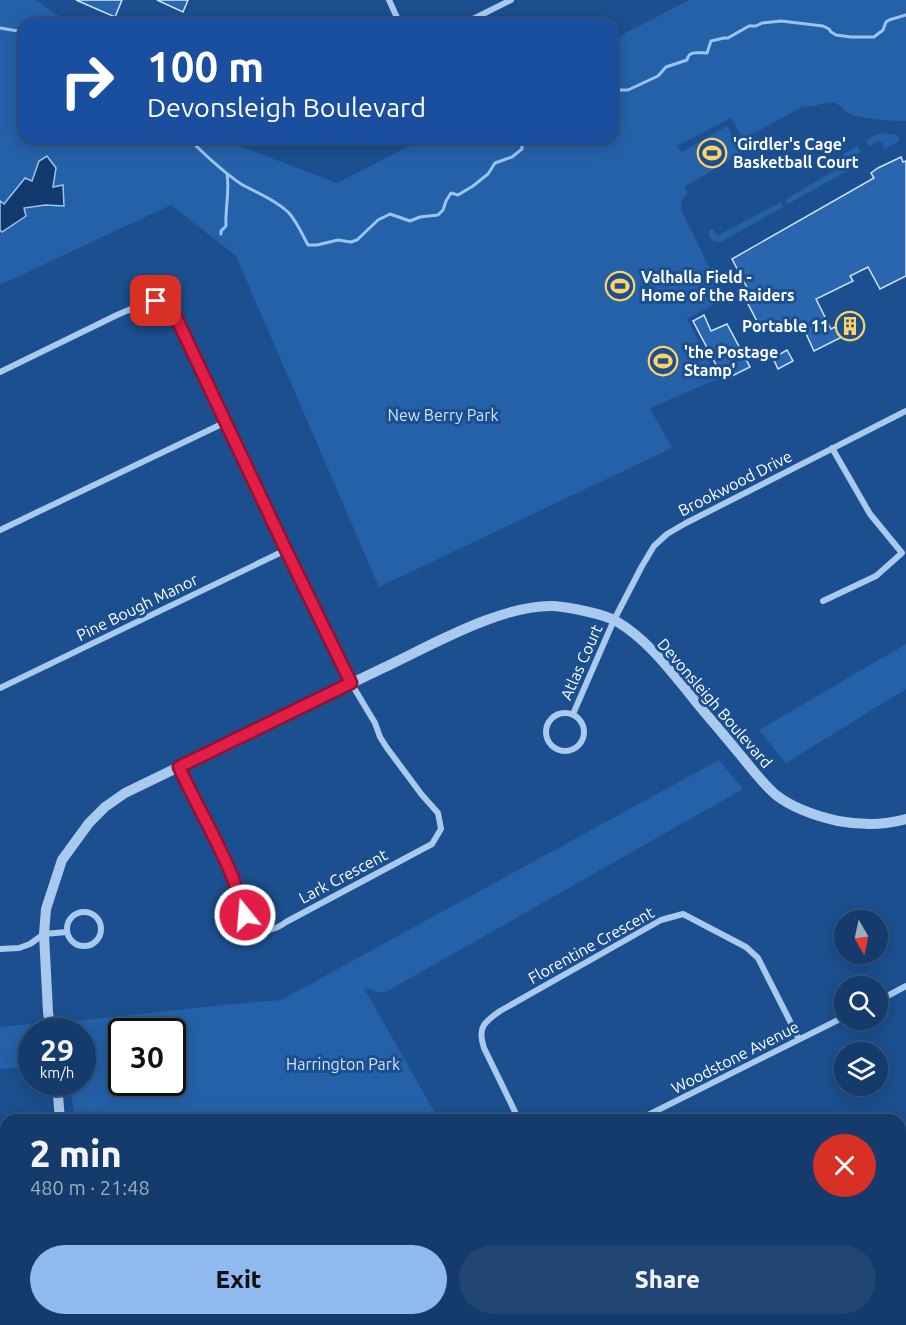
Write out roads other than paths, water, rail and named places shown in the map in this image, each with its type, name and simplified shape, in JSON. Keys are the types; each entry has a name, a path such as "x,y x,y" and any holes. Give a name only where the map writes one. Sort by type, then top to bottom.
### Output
{"street":[{"path":"389,0 397,18"},
{"path":"475,18 512,0"},
{"name":"Lark Crescent","path":"0,372 145,303 165,302 175,315 351,683 387,748 438,813 441,829 432,844 277,928 262,930 252,927 248,922 226,861 179,767"},
{"name":"Brookwood Drive","path":"614,620 654,546 667,534 906,411"},
{"path":"0,530 226,422"},
{"path":"823,601 876,576 902,553 870,514 832,448"},
{"name":"Pine Bough Manor","path":"0,688 286,550"},
{"name":"Devonsleigh Boulevard","path":"49,1018 44,934 46,909 62,860 89,823 105,807 125,793 467,628 500,615 521,610 554,606 614,620 662,660 752,771 775,794 799,809 822,818 839,821 873,824 906,819"},
{"name":"Atlas Court","path":"573,714 614,620"},
{"name":"Atlas Court","path":"573,714 584,729 584,736 580,743 575,749 568,751 553,748 546,735 549,721 555,715 573,714"},
{"path":"81,912 94,915 101,926 98,938 87,945 74,942 67,932 70,918 81,912"},
{"name":"Florentine Crescent","path":"516,1114 481,1039 482,1027 488,1019 661,920 683,914 746,947 758,958 799,1039"},
{"path":"0,949 19,948 30,944 44,934 67,932"},
{"path":"888,996 906,987"},
{"name":"Woodstone Avenue","path":"650,1114 834,1022"},
{"path":"58,1096 60,1114"}],"waterway":[{"path":"618,90 628,90 658,76 666,67 687,60 692,53 707,53 711,41 728,38 749,26 781,21 823,26 836,35 874,37 883,30 886,22 906,15"},
{"path":"0,28 18,31"},
{"path":"194,144 241,184 284,208 294,220 308,245 338,240 351,242 357,240 378,220 390,214 410,221 420,217 438,215 451,193 458,195 473,186 488,174 495,163 512,157 522,149 522,144"},
{"path":"221,234 226,226 227,174"}],"place":[{"name":"'Girdler's Cage' Basketball Court","path":"712,153"},
{"name":"Valhalla Field - Home of the Raiders","path":"620,286"},
{"name":"Portable 11","path":"850,326"},
{"name":"'the Postage Stamp'","path":"663,361"}],"park label":[{"name":"New Berry Park","path":"443,415"},
{"name":"Harrington Park","path":"343,1064"}]}
